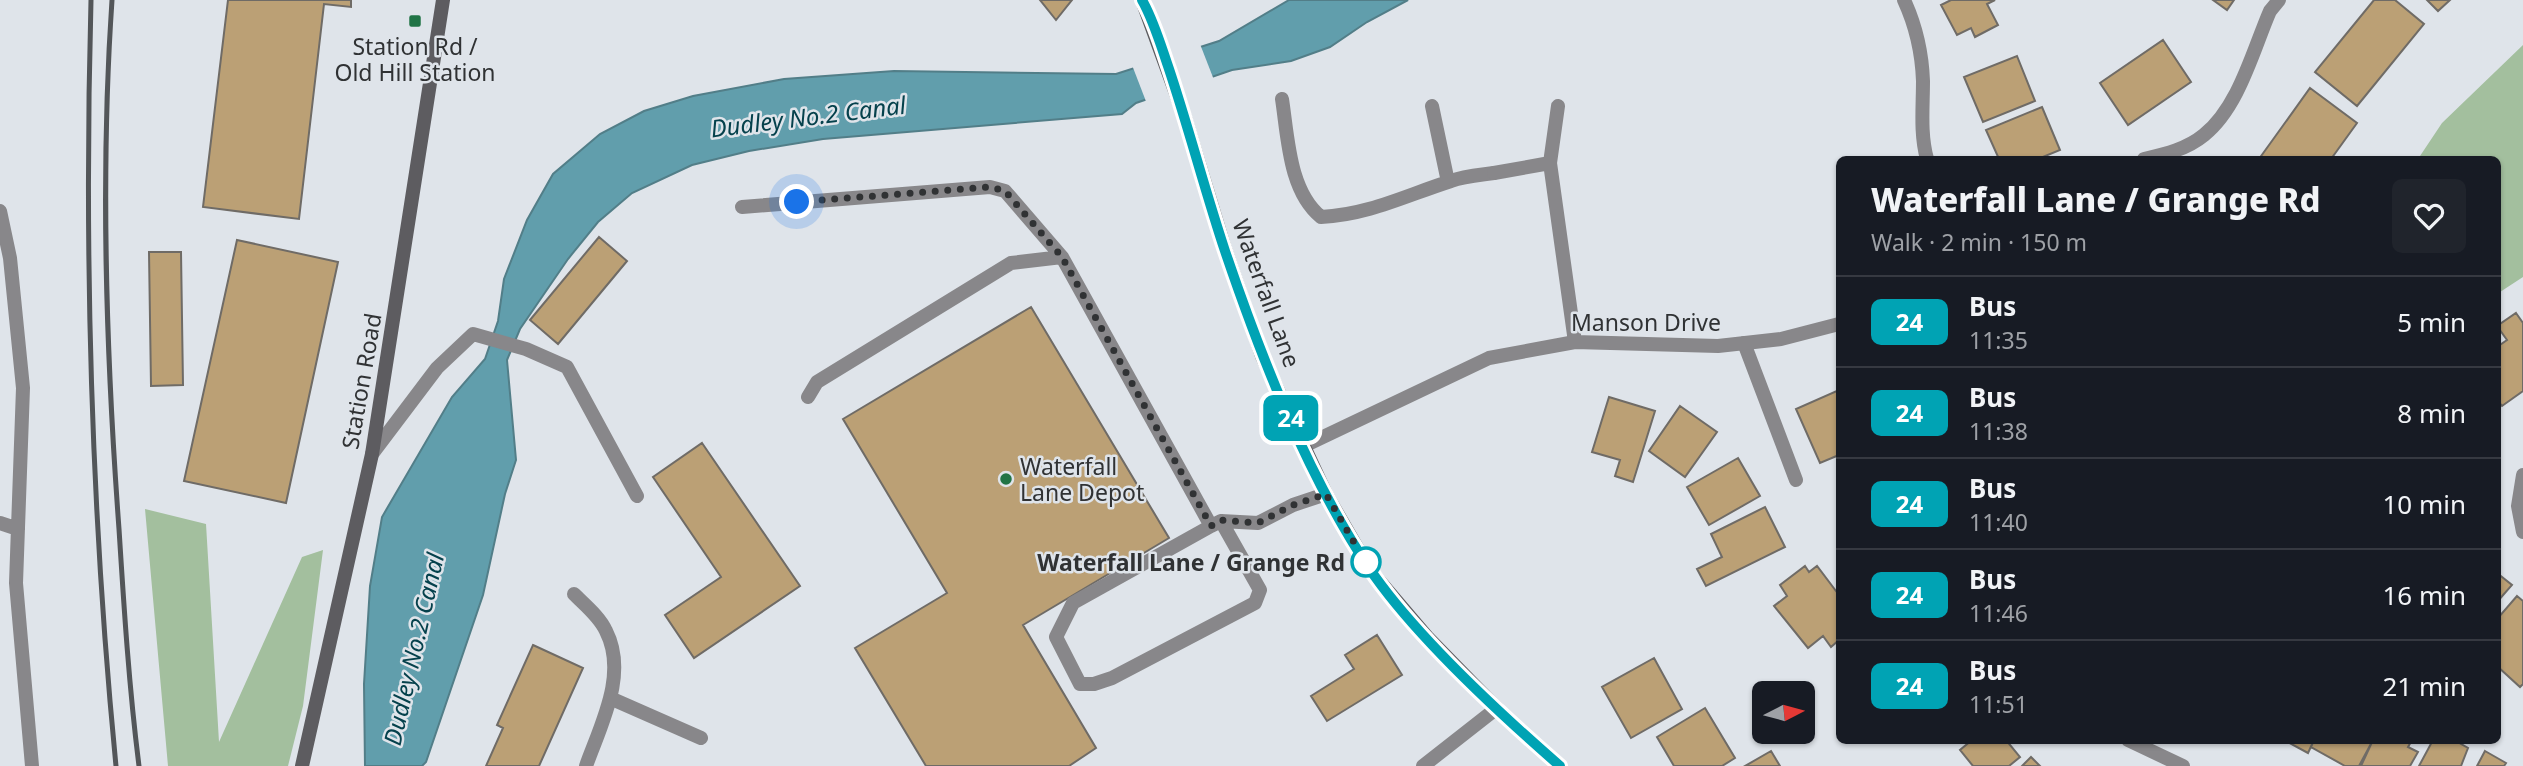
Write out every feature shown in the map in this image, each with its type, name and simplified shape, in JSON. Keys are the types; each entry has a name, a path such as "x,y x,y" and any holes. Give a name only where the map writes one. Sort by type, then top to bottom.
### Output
{"street":[{"name":"Station Road","path":"302,766 372,454 443,0"},
{"path":"1905,0 1917,32 1923,77 1922,144 1926,156"},
{"path":"2156,156 2177,151 2205,135 2236,89 2270,11 2279,0"},
{"name":"Waterfall Lane","path":"1145,6 1186,121 1225,249 1262,356 1326,494 1370,570 1428,638 1497,708 1560,766"},
{"path":"1282,99 1293,163 1307,205 1321,217 1359,213 1403,200 1448,182 1550,163"},
{"path":"1432,106 1448,182"},
{"path":"1558,106 1550,163 1576,342"},
{"path":"742,207 990,187 1005,191 1062,257 1216,523 1260,590 1255,603 1112,678 1094,684 1080,684 1056,637 1073,603 1216,523 1258,523 1293,505 1326,494"},
{"path":"0,211 10,258 23,388 16,583 32,766"},
{"path":"808,397 817,382 1011,263 1062,257"},
{"name":"Manson Drive","path":"1304,446 1489,358 1576,342 1718,346 1781,339 1836,325"},
{"path":"372,454 437,368 473,334 526,349 567,367 637,496"},
{"path":"1744,343 1796,480"},
{"path":"2523,475 2518,506 2523,532"},
{"path":"0,523 18,528"},
{"path":"574,594 606,628 617,659 610,698 586,766"},
{"path":"610,698 701,738"},
{"path":"1423,766 1497,708"},
{"path":"2136,744 2183,766"}],"green space":[{"path":"2523,45 2523,277 2501,291 2501,156 2420,156 2442,123"},
{"path":"145,509 206,524 219,742 302,557 323,550 303,706 288,766 168,766"}],"water":[{"name":"Dudley No.2 Canal","path":"1289,0 1408,0 1367,22 1330,47 1291,61 1232,70 1136,103 1122,114 823,139 749,151 692,165 632,193 598,222 568,259 520,329 507,360 516,460 505,494 483,595 426,762 422,766 365,766 364,684 370,586 382,517 452,397 485,359 498,321 504,279 527,220 553,174 600,134 644,111 693,96 784,79 894,71 1116,74 1219,41"}],"pier":[{"path":"1200,44 1214,80 1147,104 1132,65"}],"building":[{"path":"228,0 351,0 351,7 324,4 299,219 203,207"},
{"path":"1040,0 1072,0 1056,20"},
{"path":"1951,0 1995,0 1987,4 1998,25 1975,37 1971,28 1957,35 1941,5"},
{"path":"2213,0 2234,0 2227,10"},
{"path":"2374,0 2395,0 2424,24 2357,106 2315,72"},
{"path":"2427,0 2450,0 2438,11"},
{"path":"2163,40 2191,82 2128,125 2100,83"},
{"path":"2017,56 2035,101 1983,122 1964,77"},
{"path":"2310,88 2357,123 2333,156 2261,156"},
{"path":"2042,107 2060,150 2045,156 1998,156 1986,130"},
{"path":"599,237 627,261 558,344 530,320"},
{"path":"237,240 338,262 286,503 184,481"},
{"path":"149,252 181,252 183,385 151,386"},
{"name":"Waterfall Lane Depot","path":"1031,307 1169,538 1023,625 1096,748 1069,766 926,766 855,648 947,593 843,419"},
{"path":"2516,313 2523,323 2523,391 2502,406 2501,344 2507,340 2501,332 2501,323"},
{"path":"1836,391 1836,456 1820,463 1796,409"},
{"path":"1609,397 1655,411 1633,482 1615,476 1620,460 1592,452"},
{"path":"1680,406 1717,432 1685,477 1649,451"},
{"path":"702,443 800,586 694,658 665,615 721,577 653,477"},
{"path":"1738,458 1760,496 1709,525 1687,487"},
{"path":"1765,507 1785,547 1706,586 1697,569 1722,557 1711,534"},
{"path":"1805,566 1809,572 1817,566 1836,591 1836,643 1831,647 1823,636 1808,648 1774,606 1787,596 1780,585"},
{"path":"2501,576 2512,585 2501,597"},
{"path":"2517,596 2523,601 2523,684 2520,687 2501,670 2501,614"},
{"path":"1377,635 1402,675 1327,721 1311,696 1354,669 1345,655"},
{"path":"533,645 583,668 539,766 486,766 503,728 497,725"},
{"path":"1654,658 1682,709 1631,738 1602,687"},
{"path":"1705,708 1735,758 1722,766 1674,766 1657,737"},
{"path":"1967,744 2009,744 2020,757 2009,766 1973,766 1960,750"},
{"path":"2291,744 2312,744 2308,753"},
{"path":"2312,744 2371,744 2359,766 2345,766 2311,747"},
{"path":"2371,744 2410,744 2408,747 2418,752 2410,766 2361,766"},
{"path":"2431,744 2461,744 2468,748 2461,766 2419,766"},
{"path":"1771,751 1780,766 1745,766"},
{"path":"2485,751 2506,763 2504,766 2477,766"},
{"path":"2031,757 2040,766 2022,766"}],"railway":[{"path":"91,0 88,192 95,479 116,766"},
{"path":"112,0 106,132 108,331 125,618 139,766"}],"bus line":[{"name":"24","path":"1142,0 1149,11 1262,356 1326,494 1370,570 1428,638 1509,721 1560,766"}],"place":[{"name":"Station Rd / Old Hill Station","path":"415,21"},
{"name":"Waterfall Lane Depot","path":"1006,479"},
{"name":"Waterfall Lane / Grange Rd","path":"1366,562"}],"route":[{"path":"797,202 990,187 1005,191 1062,257 1211,526 1221,520 1258,523 1293,505 1326,494 1370,570 1366,562"}]}
